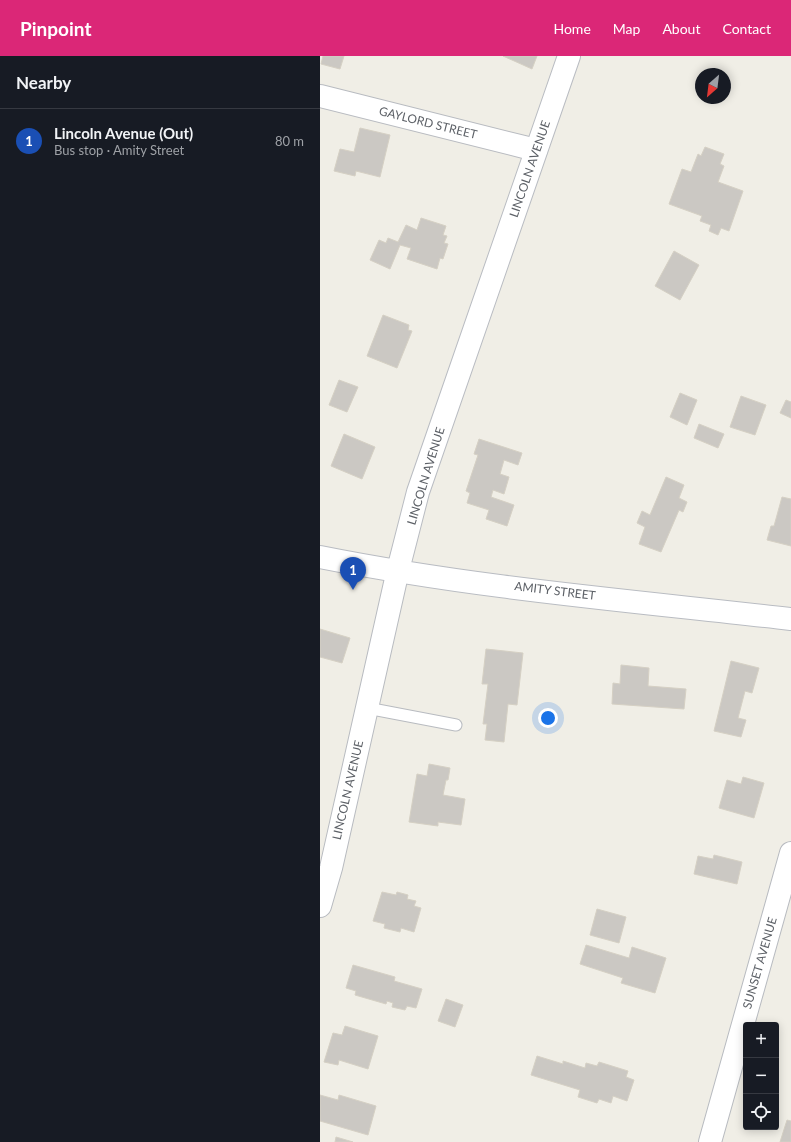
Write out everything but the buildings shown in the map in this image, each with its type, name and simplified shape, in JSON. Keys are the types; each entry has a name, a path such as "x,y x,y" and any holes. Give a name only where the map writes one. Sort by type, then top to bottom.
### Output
{"main road":[{"name":"LINCOLN AVENUE","path":"320,906 331,868 398,570 418,492 569,56"},
{"name":"GAYLORD STREET","path":"320,96 536,150"},
{"name":"AMITY STREET","path":"320,556 398,570 492,584 791,619"},
{"name":"SUNSET AVENUE","path":"710,1142 791,854"}],"lane":[{"path":"367,708 456,725"}],"place":[{"name":"Lincoln Avenue (Out)","path":"353,590"}]}
